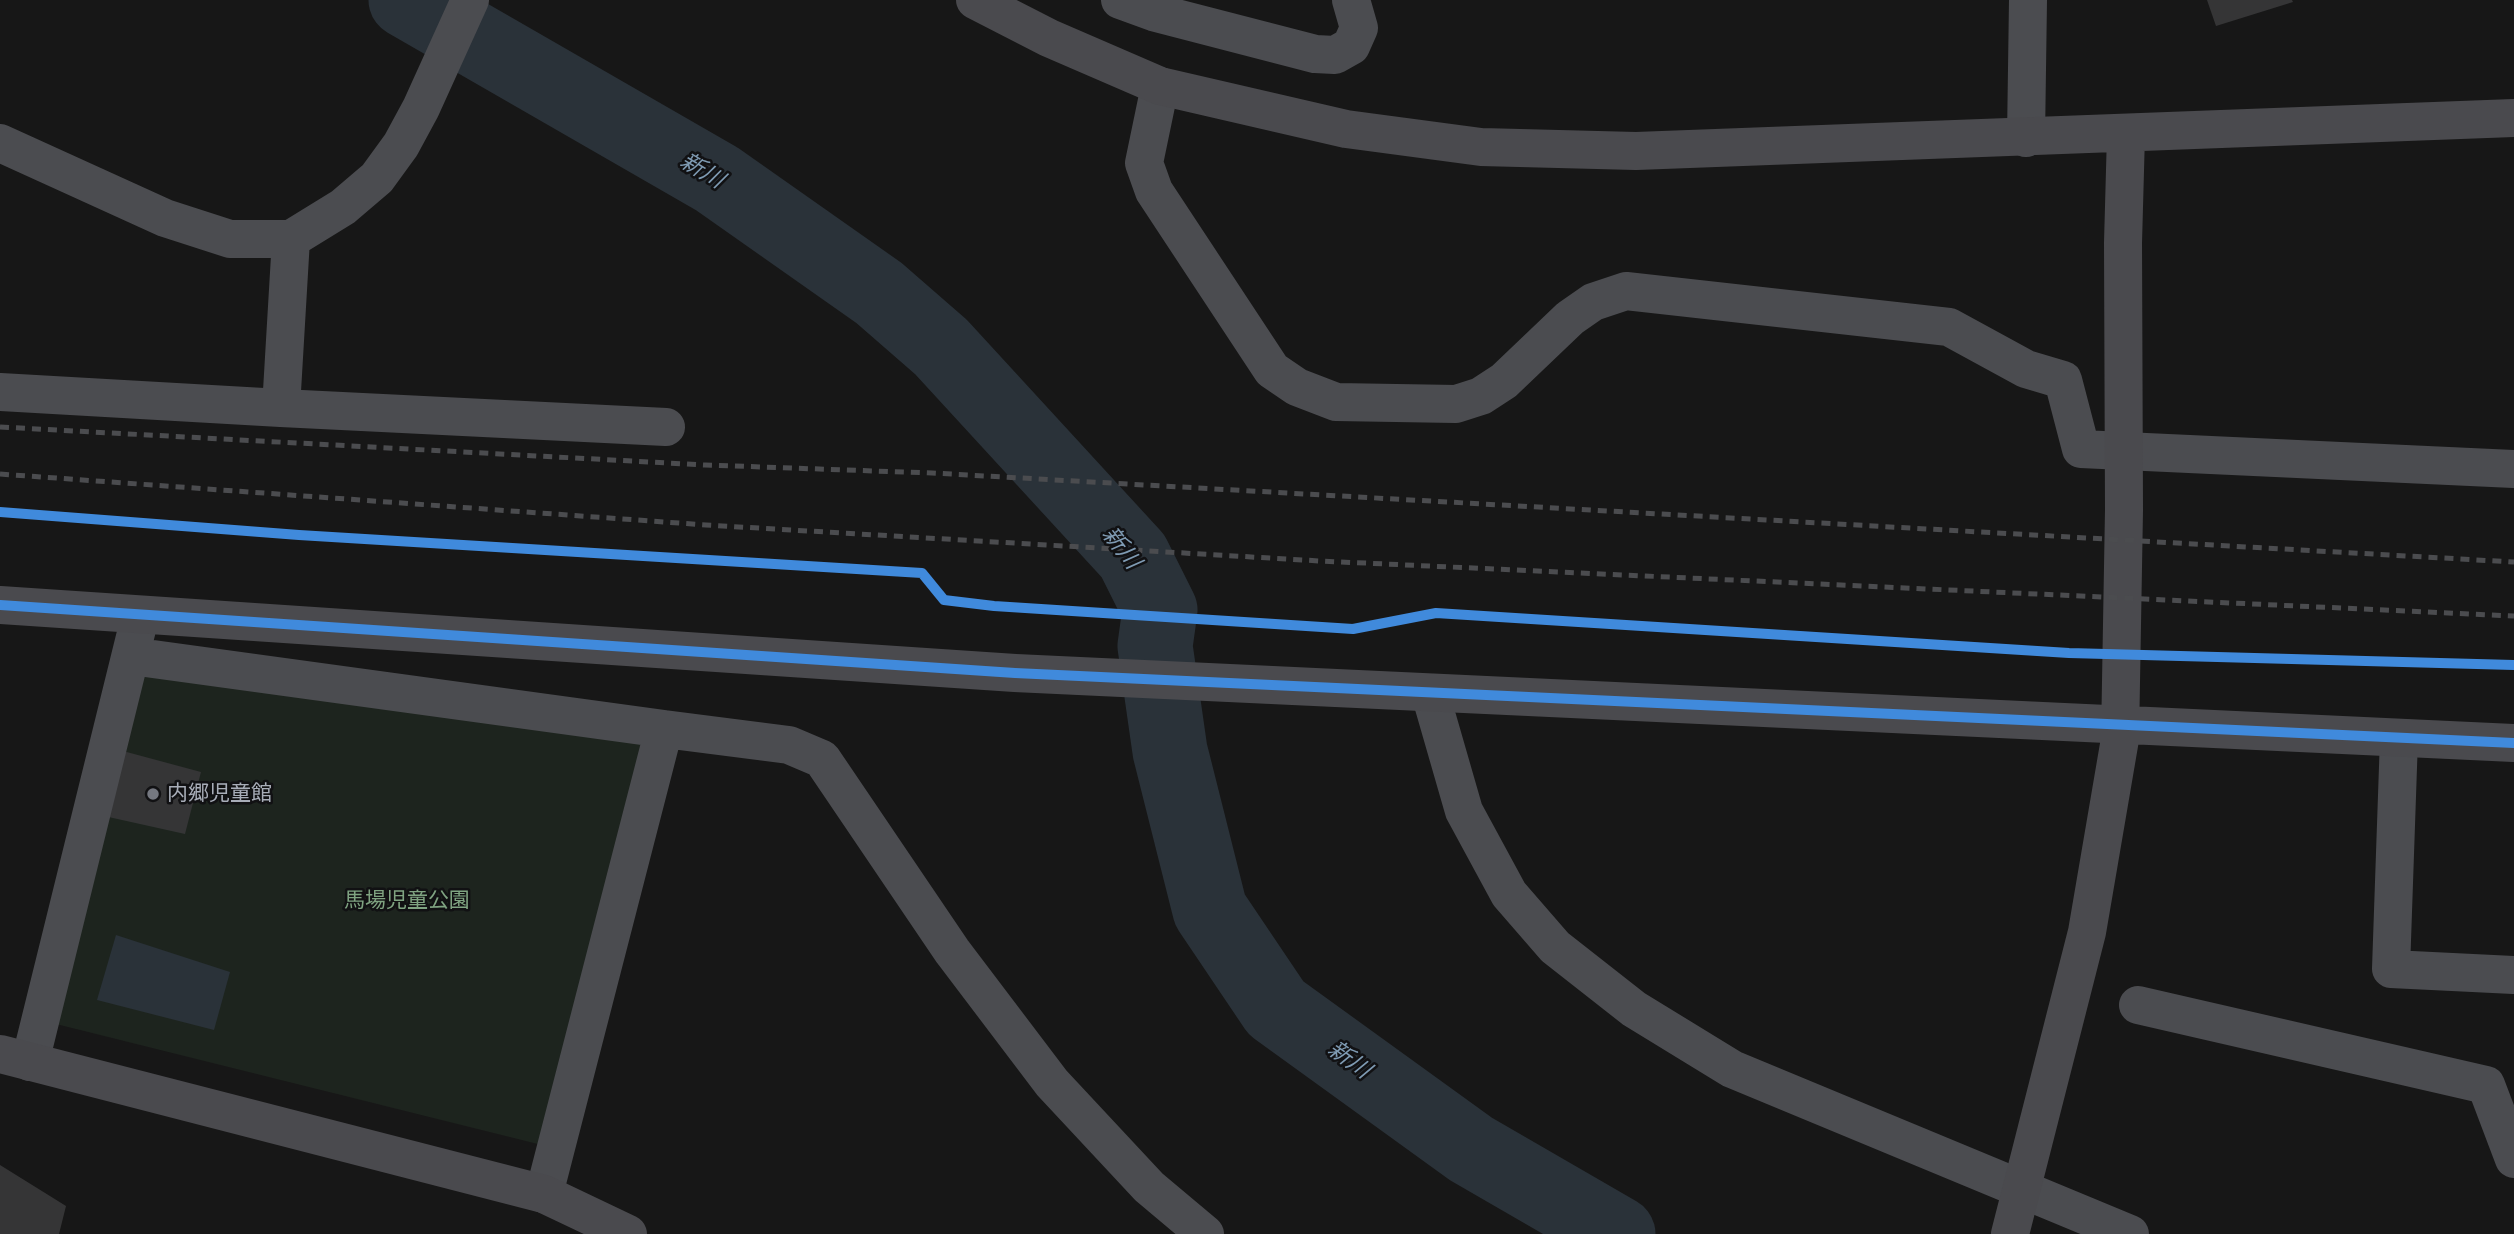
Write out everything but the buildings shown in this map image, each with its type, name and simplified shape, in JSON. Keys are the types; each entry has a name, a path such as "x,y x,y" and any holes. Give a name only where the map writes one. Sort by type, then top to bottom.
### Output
{"street":[{"path":"0,143 165,218 230,239 291,239 344,207 377,178 401,145 421,108 470,0"},
{"path":"975,0 1049,38 1160,86 1346,129 1481,147 1636,151 2126,134 2342,122 2514,118"},
{"path":"1120,0 1153,12 1315,54 1335,55 1351,46 1359,28 1351,0"},
{"path":"2026,138 2028,0"},
{"path":"1160,86 1144,163 1154,191 1272,370 1297,387 1336,402 1456,404 1481,396 1504,381 1570,318 1593,302 1626,291 1949,327 2026,369 2063,380 2081,449 2514,469"},
{"path":"2010,1234 2087,932 2120,739 2126,134"},
{"path":"281,408 291,239"},
{"path":"0,392 666,427"},
{"path":"0,606 1015,673 2514,743"},
{"path":"140,617 15,1058 544,1194 628,1234"},
{"path":"131,656 789,745 822,759 952,951 1052,1083 1149,1187 1205,1234"},
{"path":"1430,693 1464,811 1509,894 1555,947 1634,1009 1732,1069 2130,1234"},
{"path":"544,1194 664,729"},
{"path":"2399,738 2391,969 2514,975"},
{"path":"2138,1005 2486,1085 2514,1158"}],"green space":[{"name":"馬場児童公園","path":"131,656 664,729 554,1148 40,1020"}],"shaded area":[{"path":"116,935 230,972 214,1030 97,1000"}],"waterway":[{"name":"新川","path":"406,0 717,179 879,293 941,347 1133,556 1160,610 1155,646 1170,751 1210,910 1276,1008 1471,1149 1618,1234"}],"railway":[{"path":"0,427 705,465 932,473 2514,562"},
{"path":"0,474 706,525 1320,561 2514,616"}],"cycle path":[{"path":"0,512 299,535 922,573 944,600 994,606 1353,629 1436,613 2069,653 2514,665"},
{"path":"0,605 1015,673 2514,743"}],"place":[{"name":"内郷児童館","path":"153,794"}]}
